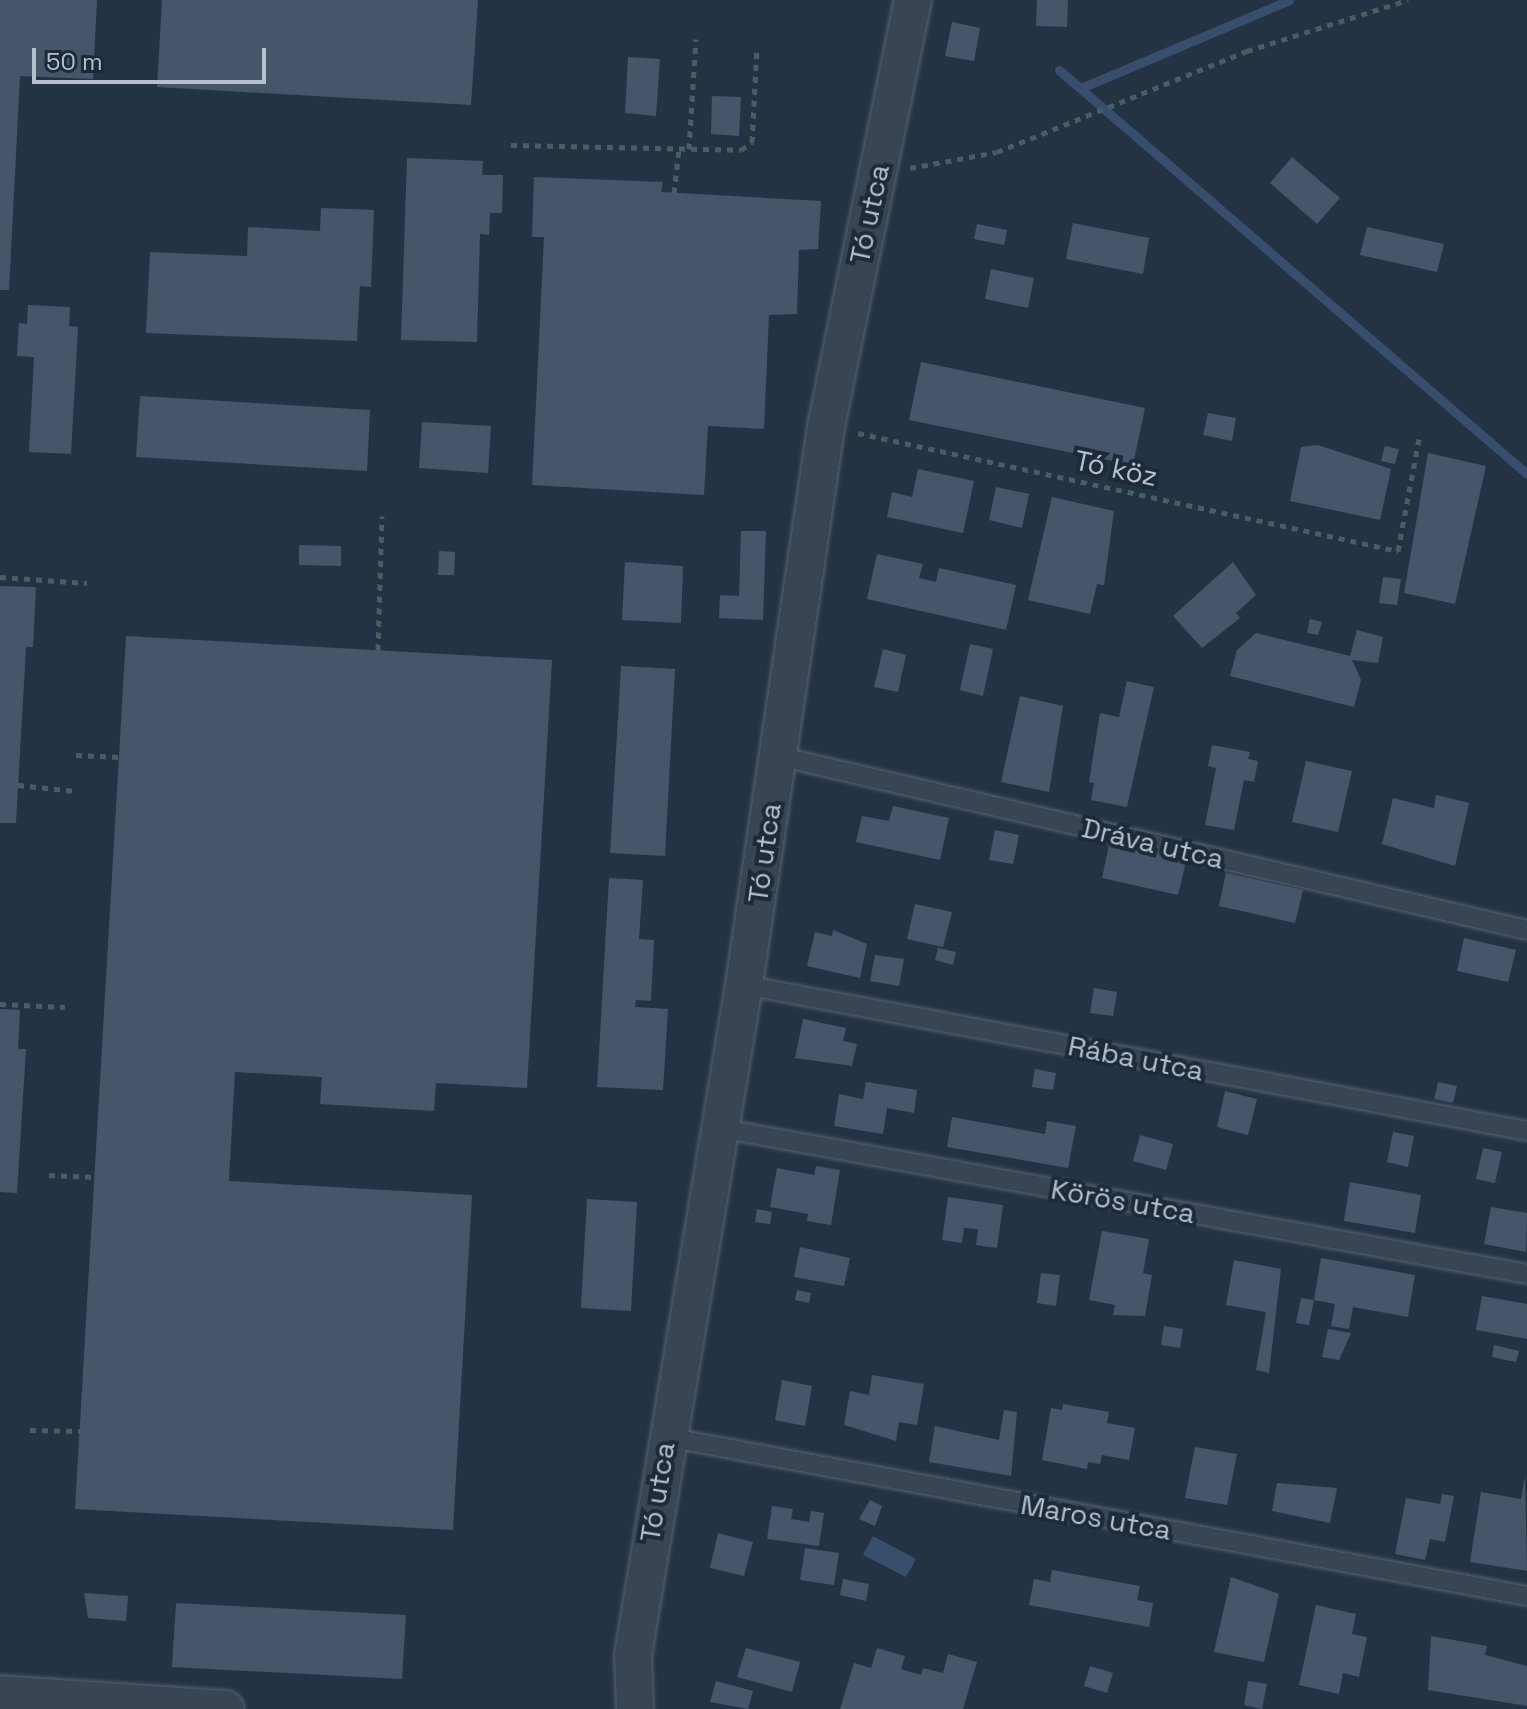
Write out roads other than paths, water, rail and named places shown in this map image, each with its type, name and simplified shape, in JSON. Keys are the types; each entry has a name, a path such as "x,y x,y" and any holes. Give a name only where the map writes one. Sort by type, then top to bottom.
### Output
{"street":[{"name":"Tó utca","path":"635,1709 633,1655 666,1437 744,985 826,427 913,0"},
{"path":"0,1694 226,1709"}],"lane":[{"name":"Dráva utca","path":"778,756 1527,930"},
{"name":"Rába utca","path":"744,985 1527,1131"},
{"name":"Körös utca","path":"719,1128 1527,1274"},
{"name":"Maros utca","path":"666,1437 1527,1596"}],"water":[{"path":"873,1536 916,1559 906,1577 863,1555"}],"waterway":[{"path":"1081,88 1289,0"},
{"path":"1059,70 1527,474"}]}
